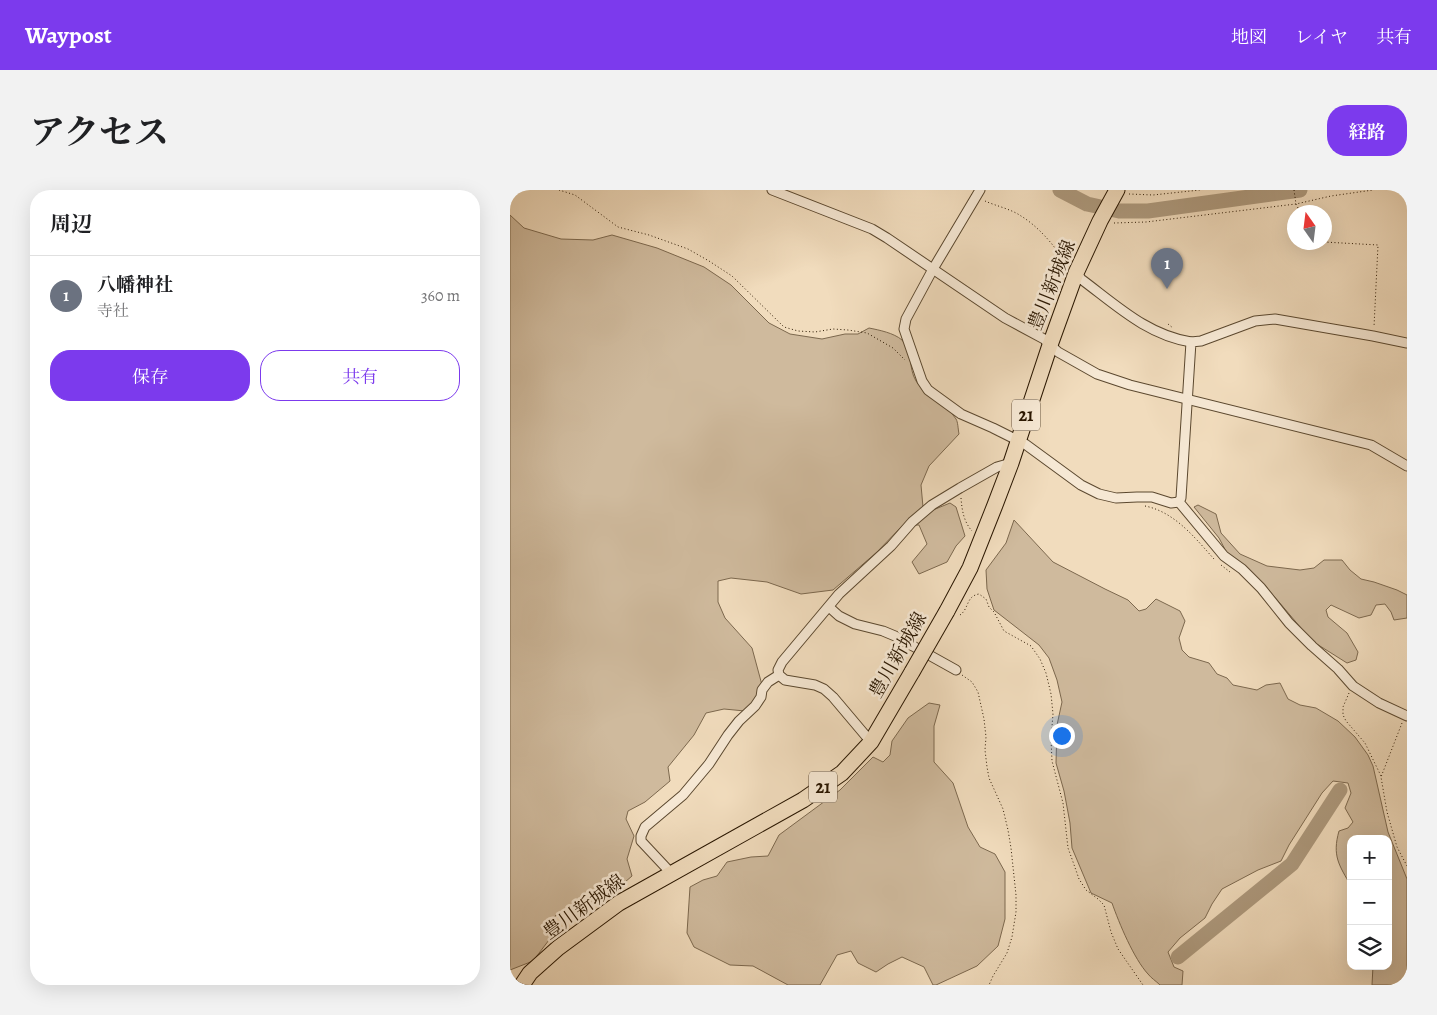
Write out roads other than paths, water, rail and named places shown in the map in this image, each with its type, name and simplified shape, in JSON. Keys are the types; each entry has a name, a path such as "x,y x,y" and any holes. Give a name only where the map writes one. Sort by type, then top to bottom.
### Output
{"main road":[{"name":"豊川新城線","path":"522,985 530,974 558,948 619,903 803,800 842,773 871,742 970,568 1011,463 1076,273 1115,193"}],"street":[{"path":"772,190 872,229 1005,318 1044,339 1058,352 1097,374 1187,399 1371,445 1407,466"},
{"path":"978,194 933,269 906,319 904,329 922,382 928,390 960,414 1018,440 1081,485 1099,494 1116,498 1137,497 1152,498 1171,503 1178,502"},
{"path":"1076,273 1081,279 1142,325 1167,337 1191,342 1201,341 1255,321 1275,319 1407,343"},
{"path":"1178,502 1181,498 1191,342"},
{"path":"871,742 824,689 815,684 785,680 779,675 778,670 782,662 839,594 890,546 912,522 932,505 960,488 997,467 1011,463"},
{"path":"1178,502 1224,556 1261,588 1289,622 1353,686 1379,703 1407,714"},
{"path":"829,607 839,616 855,624 895,636 956,670"},
{"path":"671,873 641,841 645,827 683,795 709,764 739,721 755,706 768,682 779,675"}],"waterway":[{"path":"1060,190 1087,204 1119,211 1148,211 1300,190"},
{"path":"1178,957 1292,864 1340,790"}],"place":[{"name":"八幡神社","path":"1167,289"}]}
